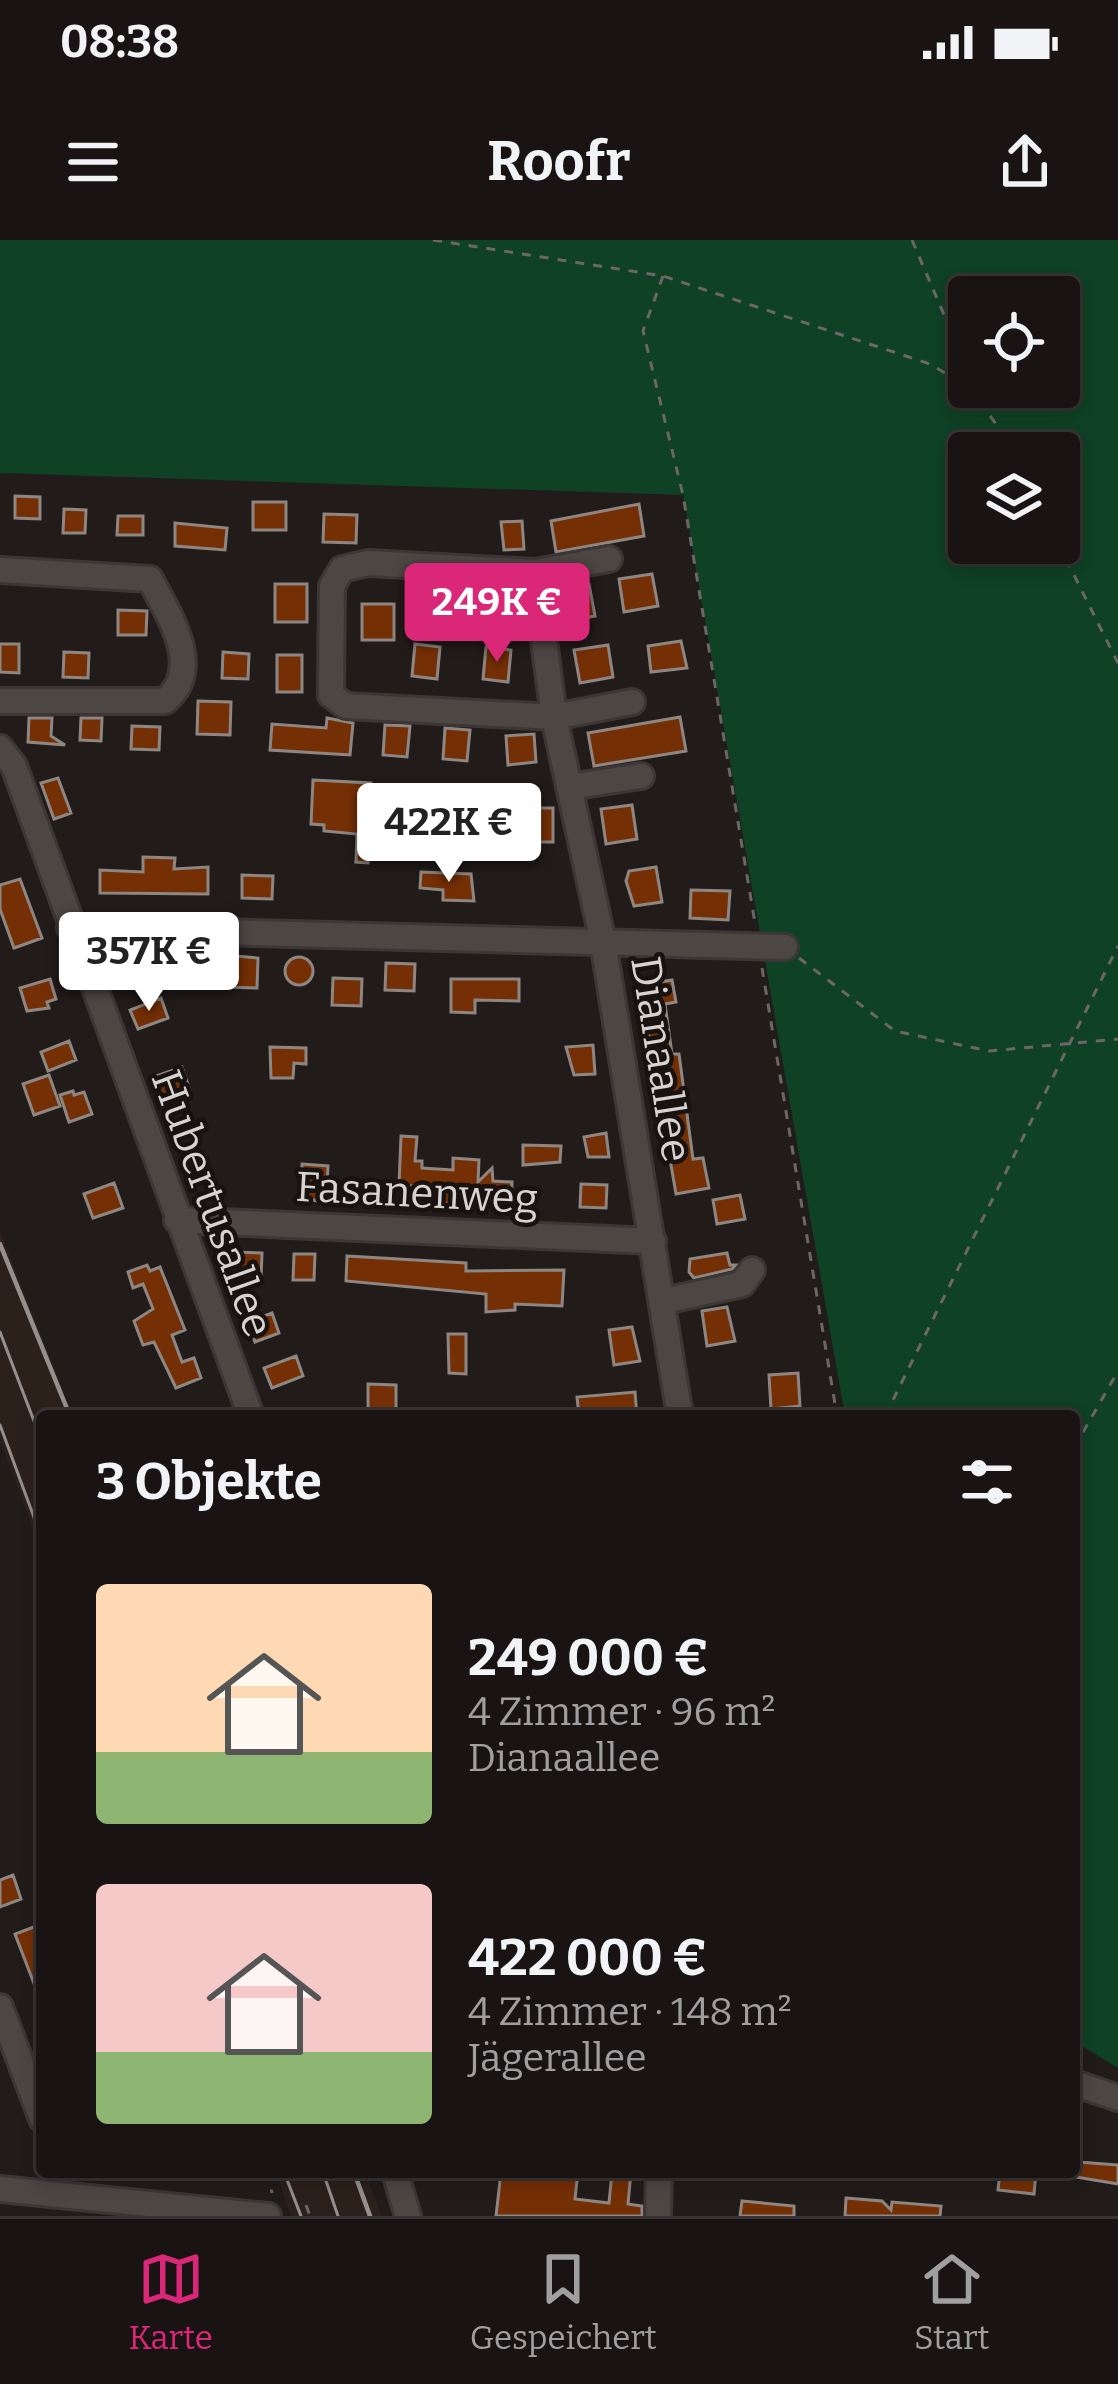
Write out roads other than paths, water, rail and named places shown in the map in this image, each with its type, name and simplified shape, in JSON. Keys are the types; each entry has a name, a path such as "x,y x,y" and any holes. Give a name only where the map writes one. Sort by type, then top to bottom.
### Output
{"street":[{"path":"608,560 535,572 368,563 342,569 332,586 329,685 331,695 346,706 554,717 632,702"},
{"path":"0,570 150,579 181,639 182,675 177,691 165,701 0,701"},
{"name":"Dianaallee","path":"535,572 554,717 603,942 679,1410"},
{"name":"Hubertusallee","path":"0,748 14,766 249,1410"},
{"path":"569,788 641,776"},
{"path":"70,928 785,947"},
{"name":"Fasanenweg","path":"177,1220 653,1241"},
{"path":"664,1300 742,1284 752,1270"},
{"path":"0,2007 36,2103"},
{"path":"1080,2085 1118,2098"},
{"path":"396,2178 407,2210"},
{"path":"658,2216 659,2178"},
{"path":"0,2189 62,2183 89,2207 268,2216"}],"tram line":[{"path":"0,1332 36,1426"},
{"path":"0,1425 36,1523"},
{"path":"286,2178 301,2216"},
{"path":"325,2178 338,2216"}],"railway":[{"path":"0,1244 68,1410"},
{"path":"356,2178 370,2216"}]}
